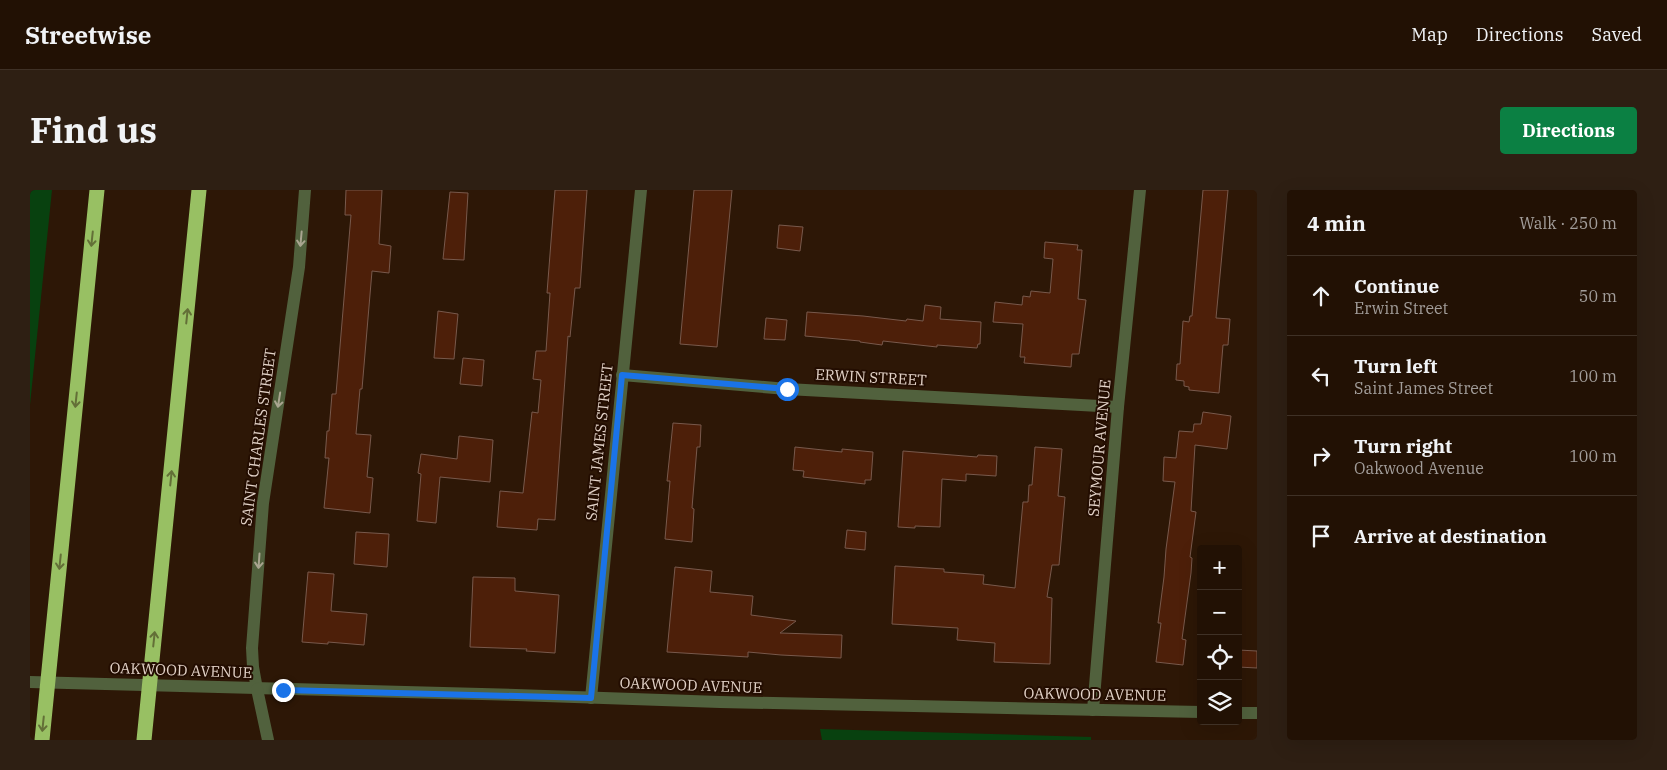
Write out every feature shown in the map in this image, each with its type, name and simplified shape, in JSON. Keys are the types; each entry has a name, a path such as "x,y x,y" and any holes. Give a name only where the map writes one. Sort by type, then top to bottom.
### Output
{"highway":[{"path":"42,740 97,190"},
{"path":"144,740 200,190"}],"street":[{"name":"SAINT CHARLES STREET","path":"268,740 253,668 252,648 263,503 299,267 305,190"},
{"name":"SAINT JAMES STREET","path":"591,698 641,190"},
{"name":"SEYMOUR AVENUE","path":"1093,710 1118,407 1140,190"},
{"name":"ERWIN STREET","path":"622,375 787,389 1118,407"},
{"name":"OAKWOOD AVENUE","path":"30,682 591,698 1197,712"},
{"path":"1242,712 1257,713"}],"green space":[{"path":"30,190 52,190 30,405"},
{"path":"820,729 1091,737 1091,740 822,740"}],"building":[{"path":"346,190 382,190 379,244 391,246 389,273 372,271 362,389 360,389 356,434 371,435 367,477 373,478 370,513 324,508 329,458 325,458 327,431 329,431 332,394 336,394 351,215 345,215"},
{"path":"555,190 587,190 580,288 575,288 570,337 568,336 555,520 538,519 537,530 497,527 500,491 523,493 532,412 538,413 541,380 533,379 536,351 546,351 550,293 547,293"},
{"path":"694,190 732,190 717,347 680,344"},
{"path":"1203,190 1228,190 1216,318 1230,319 1228,345 1223,345 1219,393 1189,390 1189,387 1184,386 1184,381 1176,380 1177,364 1180,364 1183,321 1189,322 1190,316 1192,316"},
{"path":"450,192 468,193 464,260 443,259"},
{"path":"779,225 803,227 800,251 777,248"},
{"path":"1045,242 1078,245 1077,250 1082,250 1078,299 1086,300 1079,354 1072,354 1071,367 1024,363 1025,357 1020,357 1023,324 993,322 995,302 1022,305 1023,296 1030,297 1031,291 1050,293 1053,259 1044,258"},
{"path":"925,305 941,307 940,319 981,322 980,344 978,344 977,348 937,345 937,347 883,341 882,345 805,336 807,312 923,321"},
{"path":"438,311 458,314 454,359 434,358"},
{"path":"766,318 787,320 785,340 764,339"},
{"path":"463,358 484,360 482,386 460,384"},
{"path":"1203,412 1231,416 1227,449 1195,445 1191,511 1196,512 1190,557 1192,558 1191,573 1182,639 1186,640 1183,665 1156,662 1161,623 1158,623 1175,482 1163,481 1164,457 1176,458 1179,431 1193,432 1194,424 1201,424"},
{"path":"673,423 701,425 700,447 697,447 692,508 694,509 692,542 665,539 670,481 667,481"},
{"path":"459,436 493,440 490,482 440,477 436,523 417,521 421,474 418,473 421,454 457,459"},
{"path":"795,447 842,452 842,449 873,452 871,480 865,480 865,484 803,477 804,471 793,470"},
{"path":"1035,447 1062,449 1058,496 1065,497 1059,565 1052,565 1047,597 1052,598 1050,664 994,662 995,643 957,640 958,628 892,624 895,566 944,569 944,572 984,575 983,584 1015,588 1023,502 1028,502 1029,485 1032,485"},
{"path":"903,451 977,457 978,455 997,456 996,476 966,474 966,481 942,479 940,527 898,527"},
{"path":"847,530 866,532 865,550 845,548"},
{"path":"356,532 389,534 387,567 354,564"},
{"path":"675,567 712,571 710,592 753,596 751,615 796,621 780,633 842,635 841,658 748,652 748,657 667,652"},
{"path":"308,572 334,574 331,611 367,614 364,645 302,642"},
{"path":"473,577 515,578 515,591 559,595 555,653 526,651 527,649 470,647"},
{"path":"1242,650 1257,651 1257,668 1242,667"}],"route":[{"path":"283,690 591,698 622,375 787,389"}]}
